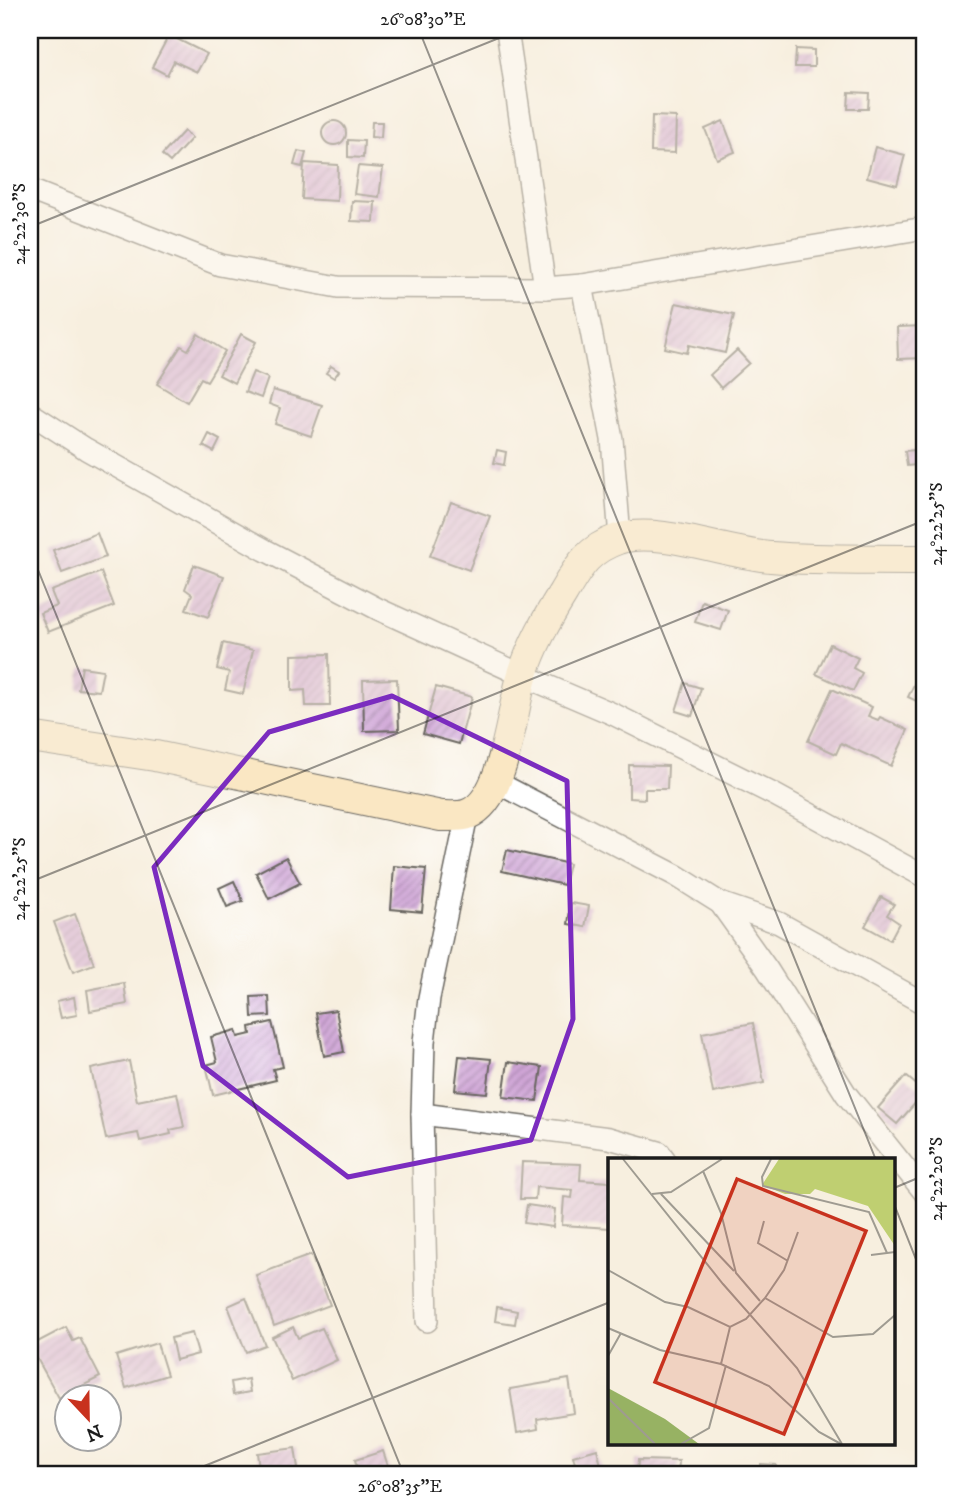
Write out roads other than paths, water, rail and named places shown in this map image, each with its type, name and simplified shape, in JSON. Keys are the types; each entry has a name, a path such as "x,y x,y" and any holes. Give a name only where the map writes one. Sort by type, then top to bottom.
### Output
{"street":[{"path":"507,30 545,288"},
{"path":"30,190 220,265 338,287 545,288 582,285 925,228"},
{"path":"582,285 612,439 620,538"},
{"path":"30,412 86,449 265,550 378,609 613,714 775,794 925,877"},
{"path":"30,737 155,756 441,816 467,815 483,803 496,782 522,675 538,634 583,560 620,538 665,536 712,548 770,557 925,559"},
{"path":"496,782 677,876 720,902 779,923 925,1004"},
{"path":"427,1321 422,1114 426,1013 467,815"},
{"path":"720,902 846,1094 925,1193"},
{"path":"422,1114 609,1138 659,1152 663,1158"}]}
